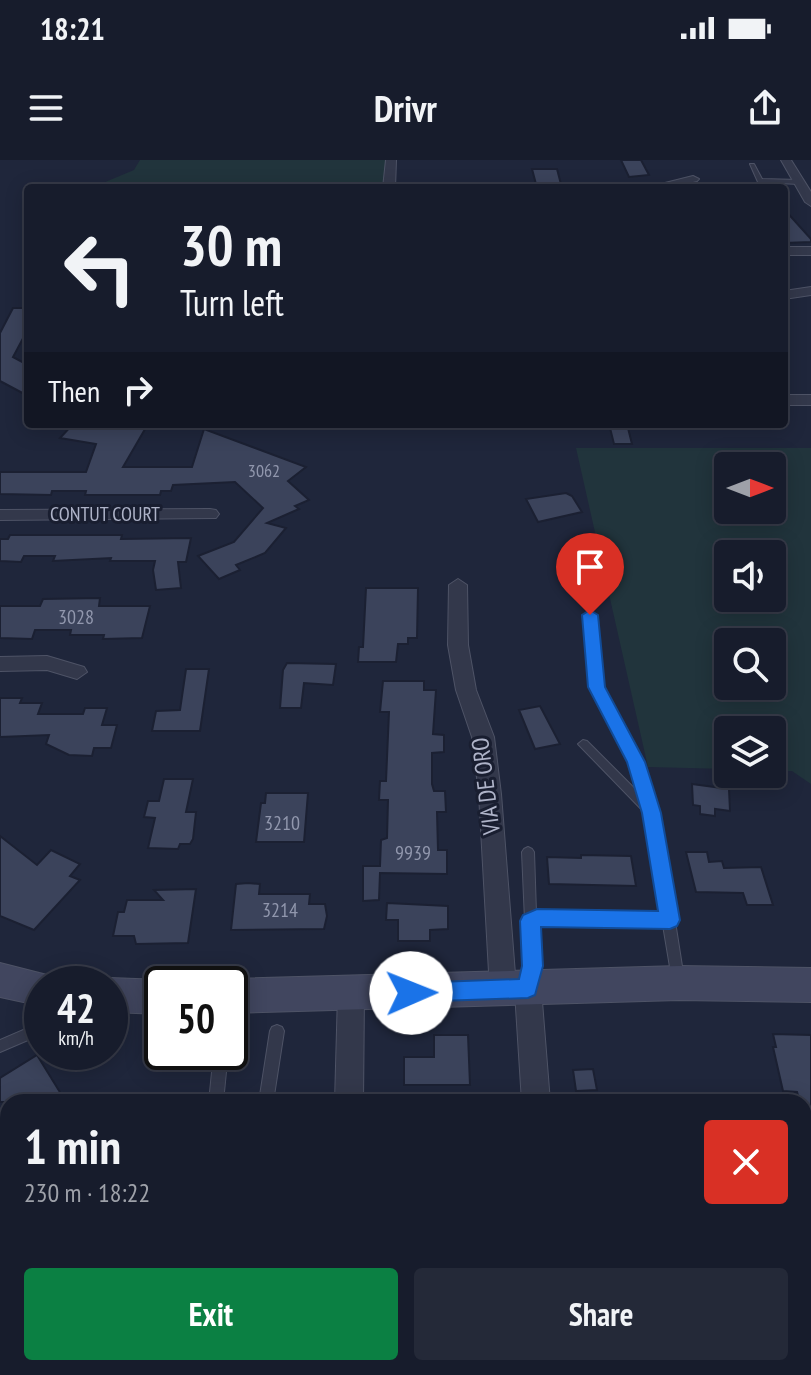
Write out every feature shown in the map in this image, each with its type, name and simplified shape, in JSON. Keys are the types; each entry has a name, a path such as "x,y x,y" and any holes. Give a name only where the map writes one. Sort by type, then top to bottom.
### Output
{"main road":[{"path":"0,980 24,985"},
{"path":"248,996 679,983 811,985"}],"street":[{"path":"389,184 391,160"},
{"path":"786,160 811,202"},
{"path":"670,184 693,179"},
{"path":"788,251 811,251"},
{"path":"788,294 811,291"},
{"path":"788,400 811,400"},
{"name":"CONTUT COURT","path":"0,515 210,514"},
{"name":"VIA DE ORO","path":"458,585 458,645 466,690 483,737 515,990 534,1094"},
{"path":"0,664 47,663 77,672"},
{"path":"349,1094 351,994"}],"lane":[{"path":"752,165 760,181 799,182"},
{"path":"590,615 597,687 636,762 652,813 679,983"},
{"path":"583,744 652,813"},
{"path":"515,990 533,966 528,852"},
{"path":"530,921 537,918 670,920"},
{"path":"267,1094 277,1031"},
{"path":"0,1046 24,1036"},
{"path":"217,1094 219,1070"}],"shaded area":[{"path":"140,160 390,160 387,184 101,184 134,170"},
{"path":"576,448 811,448 811,784 792,771 786,771 786,716 714,716 714,769 648,767"}],"building":[{"path":"621,160 641,160 649,175 629,177"},
{"path":"532,169 557,169 561,184 536,184"},
{"path":"788,213 811,239 811,242 788,243"},
{"path":"13,308 24,308 24,336 13,357 24,363 24,394 0,381 0,333"},
{"path":"69,428 146,428 123,467 192,467 204,429 306,467 288,481 309,500 295,506 299,509 267,523 286,528 265,553 236,565 240,570 219,579 198,556 234,542 263,508 235,482 173,485 171,491 161,491 160,495 85,495 86,491 52,491 51,495 0,494 0,472 86,472 96,444 60,438"},
{"path":"610,428 628,428 632,444 614,444"},
{"path":"566,493 572,496 582,512 538,522 526,499"},
{"path":"10,535 191,538 186,562 178,562 181,588 156,590 155,561 110,561 111,558 53,561 55,556 24,556 21,562 0,561 0,539 8,539"},
{"path":"366,588 418,588 417,638 408,638 408,644 398,644 396,662 358,662 359,647 363,647"},
{"path":"100,598 99,606 150,606 142,638 103,639 104,635 70,635 71,630 35,630 32,639 0,638 0,606 40,606 43,599"},
{"path":"287,663 336,664 333,685 304,683 301,708 280,708 283,670"},
{"path":"186,669 209,669 200,731 152,731 156,711 180,710"},
{"path":"383,681 424,681 424,690 436,690 433,734 444,735 444,752 432,753 432,784 434,791 445,791 446,812 437,812 438,850 447,850 447,874 380,873 379,900 363,901 363,866 380,866 381,840 387,838 388,800 379,800 380,781 386,781 389,712 380,712"},
{"path":"0,698 22,698 20,703 42,703 38,714 83,714 85,708 107,708 102,725 117,725 111,748 94,748 92,756 69,755 46,744 49,735 0,737"},
{"path":"540,706 560,744 535,749 519,710"},
{"path":"164,779 193,779 186,812 196,812 193,839 190,844 180,844 178,849 148,848 155,818 144,817 148,801 159,801"},
{"path":"692,784 729,789 730,811 715,809 715,816 700,814 700,806 693,805"},
{"path":"266,793 308,793 304,842 256,842 261,803 265,803"},
{"path":"0,836 37,865 51,850 80,864 70,876 80,880 34,930 0,916"},
{"path":"686,852 707,852 709,862 722,861 724,868 761,867 773,905 747,905 743,893 696,892"},
{"path":"581,855 631,856 636,886 549,884 547,857 581,858"},
{"path":"236,884 260,884 259,894 310,894 309,904 325,904 327,916 324,929 231,930"},
{"path":"196,889 188,943 136,944 134,936 113,936 118,912 124,912 127,900 163,900 154,890"},
{"path":"387,903 448,906 448,929 430,930 430,941 398,941 398,920 386,920"},
{"path":"773,1034 811,1035 811,1094 783,1091 773,1047 776,1047"},
{"path":"434,1035 468,1035 470,1085 404,1085 404,1057 434,1057"},
{"path":"24,1063 24,1070 46,1070 61,1094 0,1094 0,1078"},
{"path":"593,1069 597,1090 576,1091 573,1070"}],"route":[{"path":"411,993 528,989 533,966 530,921 537,918 670,920 652,813 644,787 636,762 597,687 590,615"}]}
